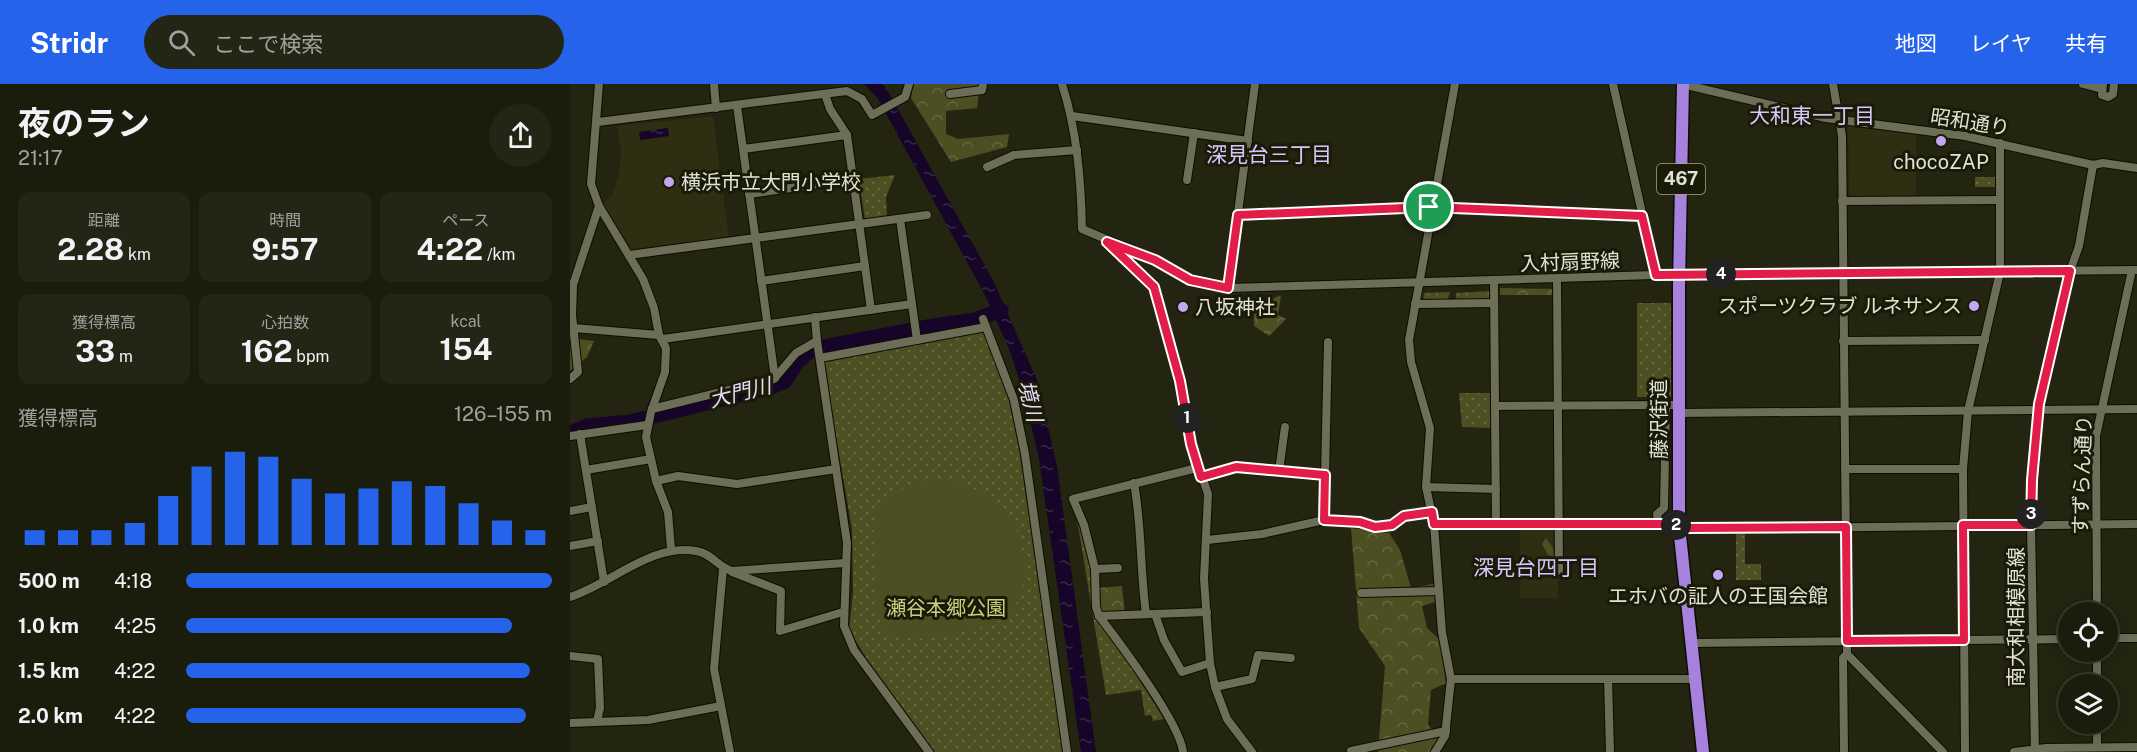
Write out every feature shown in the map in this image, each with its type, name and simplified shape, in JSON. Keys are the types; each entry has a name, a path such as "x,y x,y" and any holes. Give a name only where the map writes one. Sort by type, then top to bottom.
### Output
{"highway":[{"name":"藤沢街道","path":"1682,84 1675,408 1679,526 1703,752"}],"street":[{"path":"599,84 598,122 591,184 599,206 629,255 649,294 667,357 665,372 650,416 646,437 656,481 668,512 671,549"},
{"path":"714,84 716,108"},
{"path":"598,122 852,92 862,99 872,115 903,98 909,84"},
{"path":"951,94 982,90 983,84"},
{"path":"1062,84 1072,116 1077,150 1082,229 1107,242 1154,287 1180,381 1197,468 1208,494 1204,579 1210,663 1215,687 1227,719 1252,752"},
{"path":"1228,288 1255,84"},
{"path":"1435,752 1446,731 1451,679 1442,632 1434,524 1426,487 1430,428 1411,362 1409,340 1455,84"},
{"path":"1614,84 1656,275"},
{"name":"昭和通り","path":"1682,84 1841,120 2000,142 2093,165 2103,163 2137,168"},
{"path":"1833,84 1841,120 1844,273 1847,641 1847,654 1844,658 1844,752"},
{"path":"2084,84 2102,86 2102,95 2108,97 2112,94 2114,84"},
{"path":"825,94 830,109 847,135 871,310"},
{"path":"737,106 775,378"},
{"path":"1072,116 1248,141"},
{"path":"1187,180 1194,133"},
{"path":"743,149 847,135"},
{"path":"1965,752 1963,469 1968,411 2000,272 2000,142"},
{"path":"987,167 1014,155 1077,150"},
{"name":"南大和相模原線","path":"2035,750 2031,525 2038,410 2070,271 2079,246 2093,165"},
{"path":"749,194 853,179"},
{"path":"1842,201 2000,200"},
{"path":"570,379 578,372 573,328 573,285 599,206"},
{"path":"1238,215 1434,207 1642,216"},
{"path":"629,255 927,215"},
{"path":"900,219 916,333"},
{"name":"入村扇野線","path":"1107,242 1155,260 1190,280 1228,288 1494,282 1656,275 2134,270"},
{"path":"761,280 865,266"},
{"name":"すずらん通り","path":"2097,602 2096,435 2134,270"},
{"path":"1557,279 1559,571"},
{"path":"1494,282 1496,524"},
{"path":"1415,304 1494,303"},
{"path":"573,328 661,337 912,304"},
{"path":"814,317 845,527 844,626 854,650 929,752"},
{"path":"570,436 650,416 775,378 796,353 985,323 1014,400 1025,454 1067,752"},
{"path":"1843,341 1984,340"},
{"path":"1324,520 1328,342"},
{"path":"1495,406 1845,412 2137,409"},
{"path":"1658,524 1657,514 1664,508 1675,408"},
{"path":"1279,471 1286,427"},
{"path":"580,434 604,582"},
{"path":"586,470 651,459"},
{"path":"1201,477 1236,467 1325,475"},
{"path":"1183,752 1180,739 1146,681 1099,616 1096,607 1095,569 1084,525 1073,499 1197,468"},
{"path":"656,481 678,476 737,484 836,469"},
{"path":"1845,469 1963,469"},
{"path":"1134,483 1141,518 1141,578 1146,614"},
{"path":"1426,487 1496,489"},
{"path":"570,511 592,507"},
{"path":"1207,540 1262,534 1324,520 1360,522 1375,527 1392,525 1404,516 1432,512"},
{"path":"1434,524 1658,524 1686,528 2137,524"},
{"path":"570,546 598,541"},
{"path":"570,597 671,549 706,554 728,570 781,591 780,631 843,612"},
{"path":"728,570 845,562"},
{"path":"1095,569 1118,568"},
{"path":"728,570 714,669 730,752"},
{"path":"1361,593 1438,591"},
{"path":"1099,616 1207,612"},
{"path":"1155,614 1164,640 1182,672 1210,663"},
{"path":"2118,638 2137,638"},
{"path":"1691,643 2058,639"},
{"path":"1847,654 1942,752"},
{"path":"1215,687 1252,679 1258,655 1291,658"},
{"path":"570,657 598,659 600,708 597,721"},
{"path":"1451,679 1694,679"},
{"path":"1608,679 1610,752"},
{"path":"570,723 648,720 721,705"},
{"path":"1349,752 1446,731"},
{"path":"2097,734 2097,747"},
{"path":"2014,752 2137,747"}],"shaded area":[{"name":"横浜市立大門小学校","path":"713,116 729,238 629,251 603,203 612,196 619,175 621,151 617,126"},
{"path":"1848,127 1916,133 1916,198 1849,199"},
{"path":"1520,527 1552,527 1558,539 1558,598 1520,598"}],"green space":[{"path":"914,84 980,84 977,108 946,111 946,134 958,139 1009,134 1007,147 951,162 911,98"},
{"path":"895,175 886,197 887,218 865,220 859,179"},
{"path":"1975,177 1997,177 1997,187 1975,187"},
{"path":"1500,288 1554,289 1554,295 1500,295"},
{"path":"1489,291 1489,300 1456,301 1456,293"},
{"path":"1450,292 1447,302 1423,301 1424,293"},
{"path":"1281,295 1278,315 1286,319 1269,336 1254,326 1254,307"},
{"path":"1637,303 1671,303 1671,397 1637,397"},
{"name":"瀬谷本郷公園","path":"984,331 1008,395 1019,448 1064,752 935,752 880,680 849,630 853,592 852,529 823,361"},
{"path":"570,338 594,341 587,357 570,371"},
{"path":"1459,393 1491,393 1491,428 1462,427"},
{"path":"948,479 991,496 1016,526 1025,560 1023,588 1010,617 965,631 928,638 896,636 886,630 877,610 874,532 876,508 893,494 909,486 926,481"},
{"path":"1077,519 1081,525 1093,571 1091,604"},
{"path":"1351,528 1389,533 1400,550 1411,588 1433,584 1435,602 1422,606 1427,628 1440,640 1446,683 1431,690 1428,725 1440,738 1430,752 1378,752 1385,666 1359,628"},
{"path":"1736,531 1745,531 1745,564 1761,564 1761,580 1736,580"},
{"path":"1546,538 1553,548 1554,557 1548,555 1542,544"},
{"path":"1122,586 1125,614 1103,616 1098,606 1098,588"},
{"path":"1092,607 1097,620 1121,651 1164,719 1153,721 1151,715 1145,716 1141,690 1106,695"}],"water":[{"name":"境川","path":"864,84 883,84 889,93 994,282 1037,380 1057,466 1096,752 1081,752 1039,459 1023,391 1009,349 986,297 878,99"},
{"path":"668,128 669,136 640,140 639,132"}],"waterway":[{"name":"大門川","path":"570,433 587,426 630,422 771,387 785,381 797,362 812,349 975,320 1001,310"}],"place":[{"name":"chocoZAP","path":"1941,141"},
{"name":"横浜市立大門小学校","path":"669,182"},
{"name":"スポーツクラブ ルネサンス","path":"1974,306"},
{"name":"八坂神社","path":"1183,307"},
{"name":"エホバの証人の王国会館","path":"1718,575"}],"district":[{"name":"大和東一丁目","path":"1812,116"},
{"name":"深見台三丁目","path":"1269,155"},
{"name":"深見台四丁目","path":"1536,568"}],"route":[{"path":"1429,207 1642,216 1656,275 2070,271 2039,404 2034,447 2031,525 1963,525 1964,640 1847,641 1846,527 1686,528 1673,524 1637,523 1434,524 1432,512 1404,516 1392,525 1375,527 1360,522 1324,520 1325,475 1236,467 1201,477 1191,444 1180,381 1154,287 1107,242 1155,260 1190,280 1228,288 1238,215 1429,207"}]}
